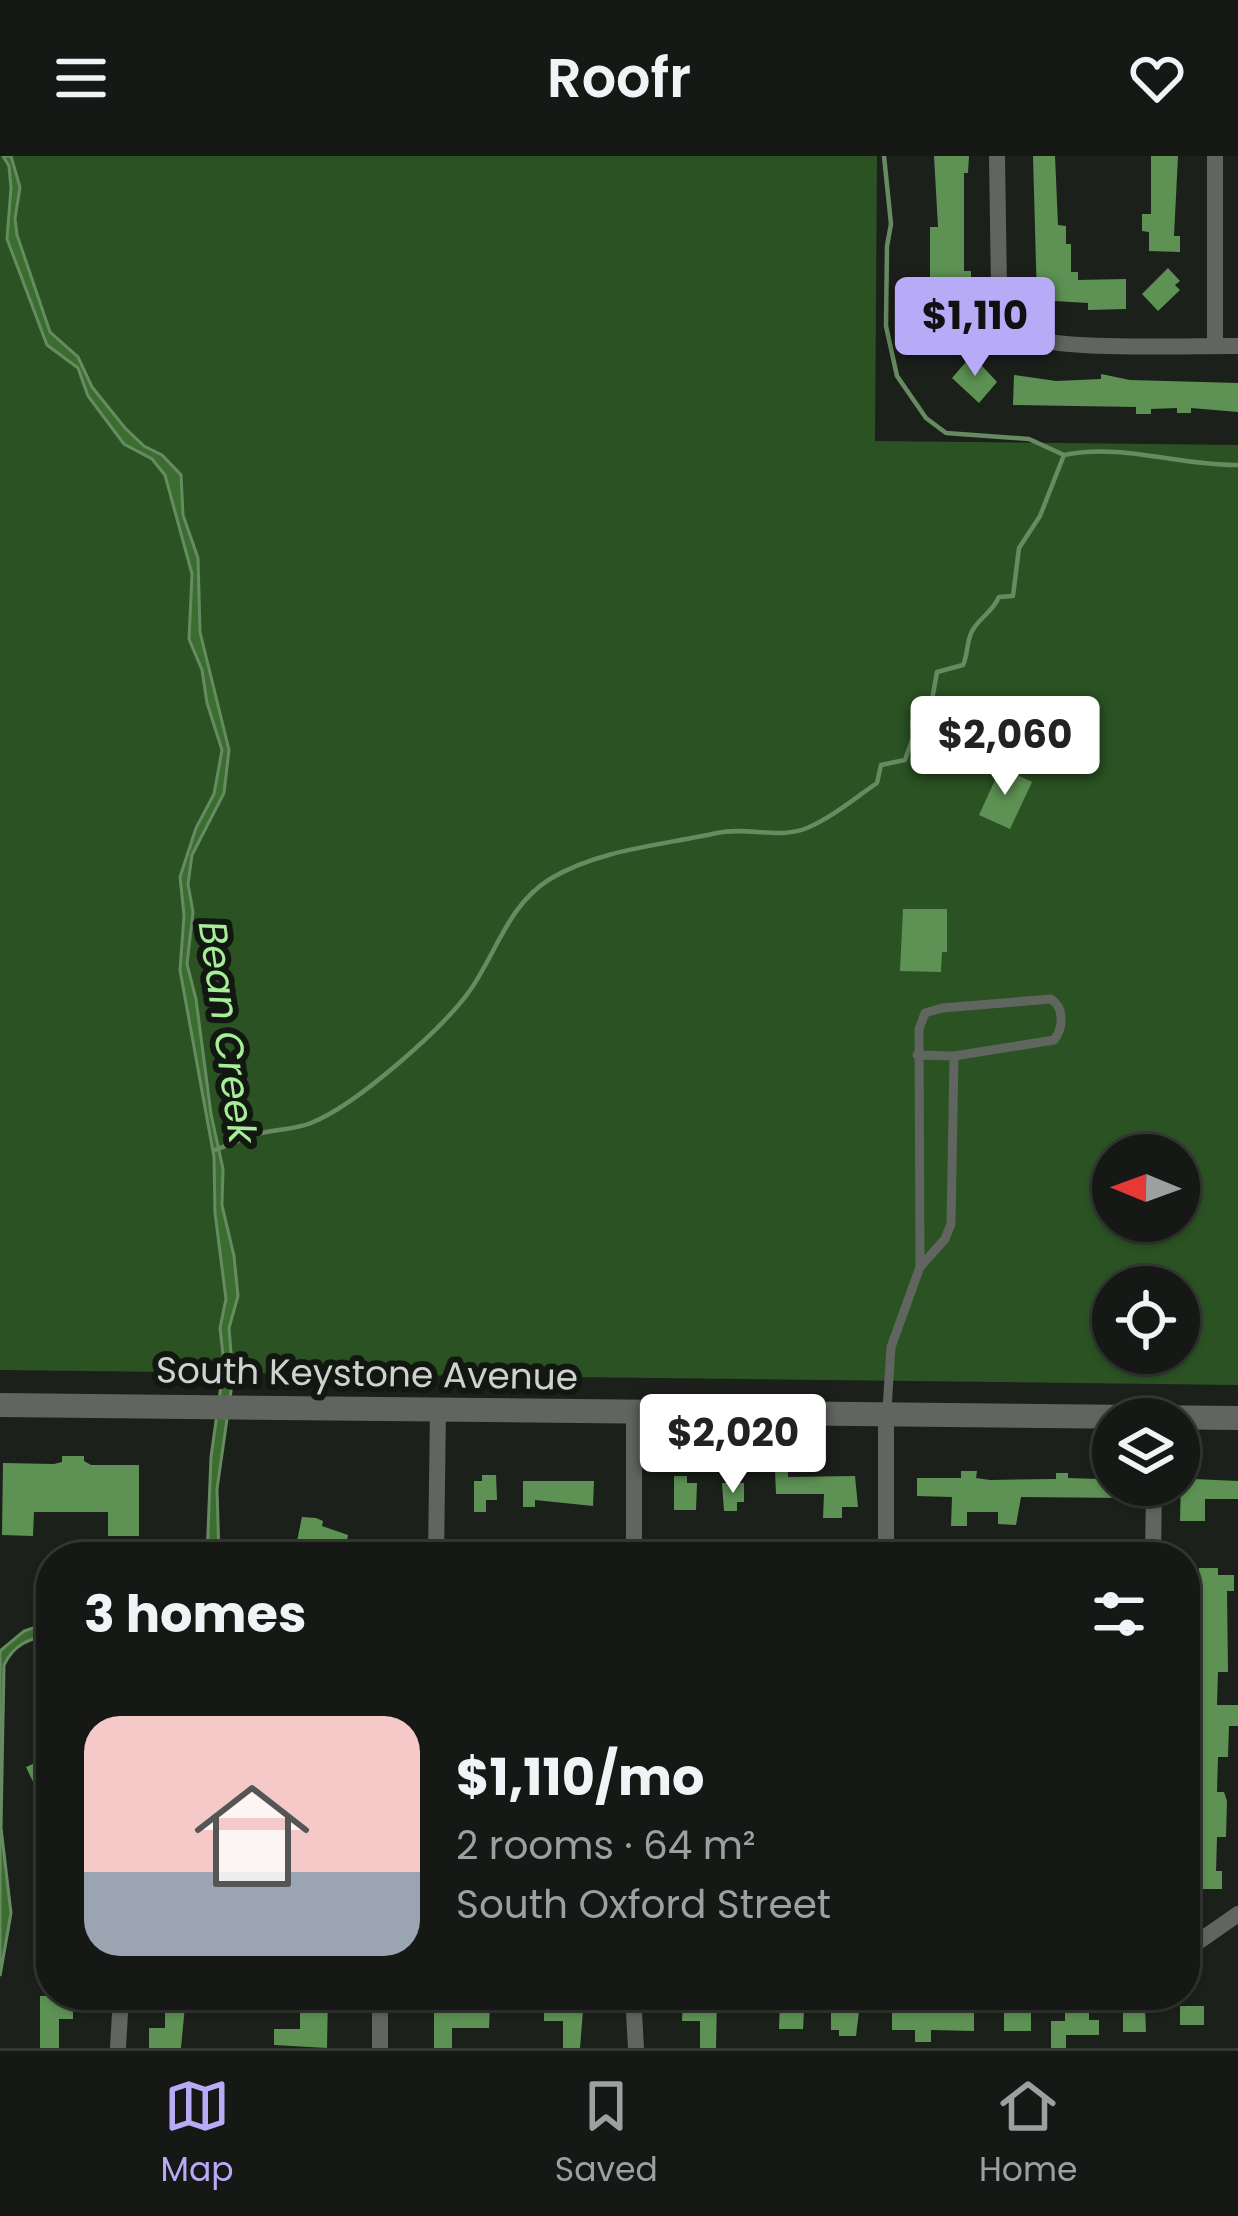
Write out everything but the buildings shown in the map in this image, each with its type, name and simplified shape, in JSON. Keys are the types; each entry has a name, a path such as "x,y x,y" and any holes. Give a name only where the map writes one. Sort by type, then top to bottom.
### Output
{"main road":[{"name":"South Keystone Avenue","path":"0,1405 1092,1417"},
{"name":"South Keystone Avenue","path":"1200,1418 1238,1418"}],"street":[{"path":"997,156 1002,308 1026,336 1046,343 1238,346"},
{"path":"1215,156 1215,346"},
{"path":"436,1542 438,1410"},
{"path":"634,1412 634,1542"},
{"path":"886,1414 886,1542"},
{"path":"1154,1506 1154,1542"},
{"path":"1200,1941 1238,1914"},
{"path":"118,2048 120,2010"},
{"path":"380,2010 380,2048"},
{"path":"634,2010 636,2048"}],"lane":[{"path":"886,1414 891,1347 920,1267 917,1055 925,1013 1036,999 1057,1003 1060,1032 1054,1040 954,1056 917,1055"},
{"path":"920,1267 945,1240 951,1224 954,1056"}],"shaded area":[{"path":"0,156 877,156 875,441 1238,445 1238,1385 0,1370"},
{"name":"Bean Creek","path":"3,156 11,156 20,187 17,235 50,332 78,357 92,387 125,428 181,475 183,515 198,558 200,632 229,750 224,793 192,855 188,884 193,912 187,964 223,1169 222,1205 238,1296 229,1328 233,1377 217,1489 219,1542 208,1542 211,1457 224,1364 220,1328 226,1299 215,1213 214,1157 180,970 184,915 180,877 196,828 214,794 222,750 202,670 189,639 192,574 165,475 152,459 124,444 88,396 78,368 47,345 7,239 9,166"},
{"path":"36,1627 36,1638 12,1652 4,1665 1,1828 11,1913 0,1976 0,1651"}],"waterway":[{"path":"884,156 891,224 886,326 897,376 926,418 946,433 1029,439 1064,455"},
{"path":"215,1150 258,1134 311,1123 374,1083 458,1006 524,901 550,879 611,854 654,845 728,831 774,833 807,828 877,783 881,765 905,760 913,737 912,722 921,712 930,711 937,672 963,665 974,628 999,597 1013,596 1019,548 1040,516 1064,455 1129,453 1238,465"}]}
